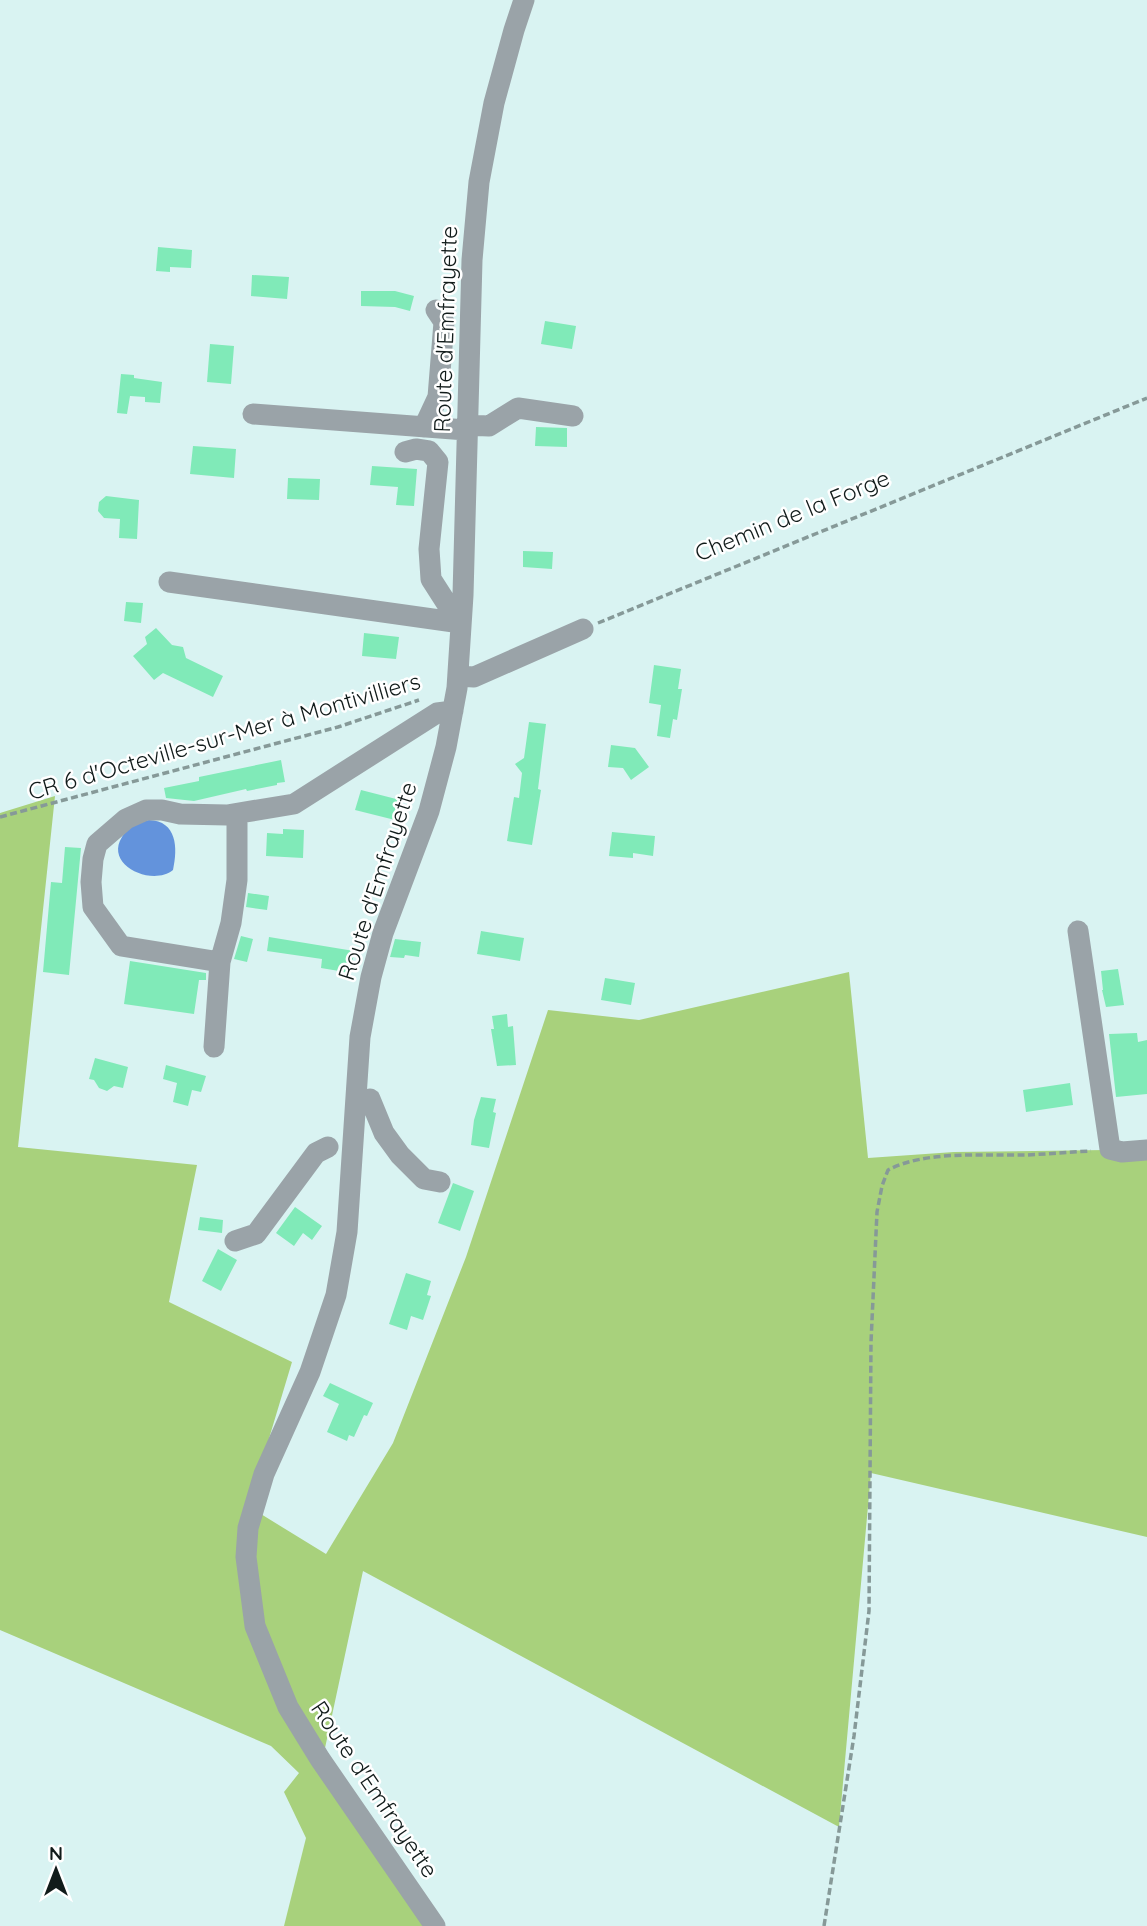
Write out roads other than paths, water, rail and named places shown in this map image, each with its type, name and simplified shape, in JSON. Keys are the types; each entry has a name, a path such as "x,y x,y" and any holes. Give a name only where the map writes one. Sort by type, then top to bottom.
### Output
{"street":[{"name":"Route d'Emfrayette","path":"435,1926 320,1759 289,1707 255,1626 246,1557 248,1528 264,1474 310,1372 336,1295 347,1232 360,1037 371,977 383,933 429,811 453,711 461,614 472,260 479,182 494,103 524,0"},
{"path":"424,427 438,397 444,322 436,310"},
{"path":"253,414 466,428 489,426 517,408 573,416"},
{"path":"405,452 416,449 429,451 438,462 429,549 431,579 447,604 461,614"},
{"path":"169,582 461,614"},
{"path":"457,682 583,629"},
{"path":"220,962 121,946 93,907 91,882 97,844 126,819 146,810 227,816 293,804 436,713 453,711"},
{"path":"214,1047 220,962 231,923 237,880 237,814"},
{"path":"1078,931 1110,1149 1122,1153 1147,1150"},
{"path":"370,1099 384,1133 400,1155 424,1179 440,1182"},
{"path":"235,1241 256,1234 316,1153 328,1147"}],"water":[{"path":"149,820 165,825 173,837 173,870 164,875 154,876 133,870 119,856 118,847 127,830 135,824"}]}
